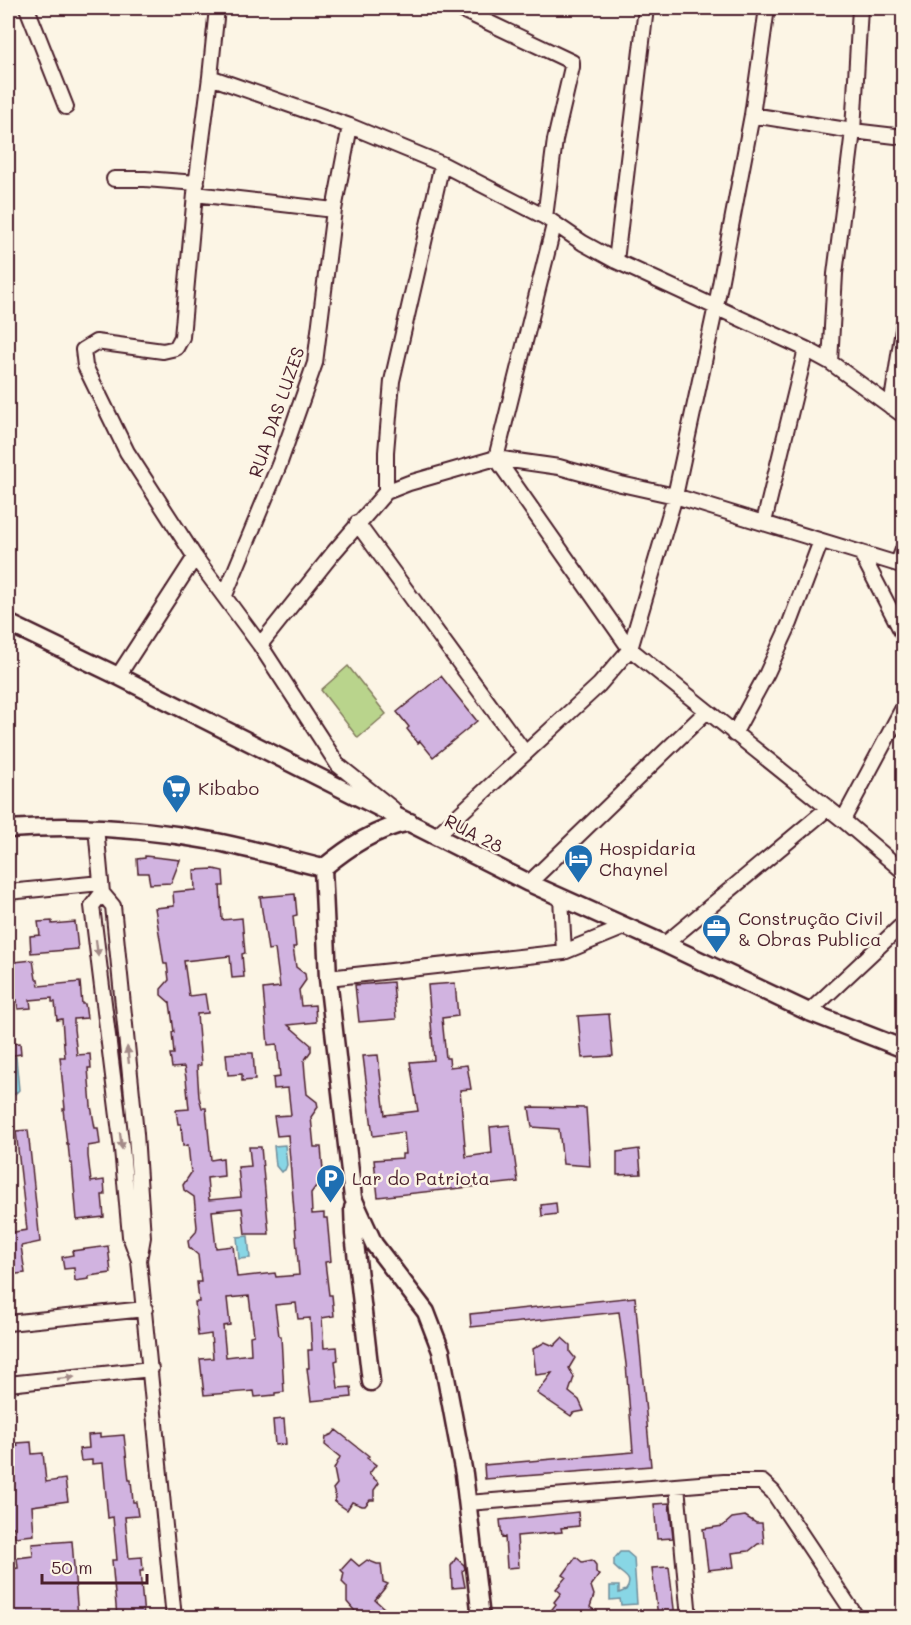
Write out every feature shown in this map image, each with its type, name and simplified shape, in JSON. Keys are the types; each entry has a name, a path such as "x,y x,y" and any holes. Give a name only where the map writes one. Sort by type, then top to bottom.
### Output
{"street":[{"path":"27,8 66,107"},
{"path":"217,8 182,338 176,348 163,351 96,342 83,350 85,366 127,452 195,556 260,645 338,765 410,822"},
{"path":"458,8 572,62 573,67 555,140 550,221 496,458 630,649 843,820 903,872"},
{"path":"616,261 646,8"},
{"path":"437,835 599,685 630,649 675,496 716,306 752,115 767,8"},
{"path":"830,362 836,274 853,131 860,8"},
{"path":"210,77 350,126 442,164 550,221 616,261 716,306 830,362 903,416"},
{"path":"752,115 903,137"},
{"name":"RUA DAS LUZES","path":"225,595 279,465 315,363 334,210 350,126"},
{"path":"386,492 386,452 392,381 442,164"},
{"path":"114,179 145,179 334,210"},
{"path":"891,407 903,323"},
{"path":"764,522 806,349"},
{"path":"260,645 357,523 386,492 409,483 496,458 559,467 675,496 901,565 903,548"},
{"path":"357,523 525,753"},
{"path":"734,734 790,623 822,541"},
{"path":"861,553 903,636"},
{"path":"118,676 195,556"},
{"name":"RUA 28","path":"8,623 437,835 529,883 809,1012 903,1049"},
{"path":"843,820 903,706"},
{"path":"529,883 707,711"},
{"path":"665,944 827,809"},
{"path":"8,829 67,826 171,834 214,841 323,867 363,839 410,822"},
{"path":"96,827 102,888 113,906 123,997 143,1237 140,1260 174,1617"},
{"path":"323,867 327,978 353,1198 358,1272 370,1382"},
{"path":"8,892 102,888"},
{"path":"102,888 92,906 122,1149 130,1236 140,1260"},
{"path":"561,898 564,952"},
{"path":"809,1012 903,923"},
{"path":"327,978 564,952 625,927"},
{"path":"353,1198 374,1244 426,1312 441,1351 468,1503 481,1617"},
{"path":"358,1272 361,1261 367,1256 374,1254 385,1258"},
{"path":"8,1323 145,1310"},
{"path":"8,1384 151,1369"},
{"path":"468,1503 754,1481 767,1485 857,1617"},
{"path":"677,1486 689,1617"}],"green space":[{"path":"348,666 386,714 358,738 321,690"}],"water":[{"path":"16,1057 19,1090 15,1094 8,1095 8,1058"},
{"path":"285,1145 287,1165 281,1172 276,1166 274,1146"},
{"path":"248,1236 250,1258 239,1259 237,1237"},
{"path":"620,1552 627,1552 634,1558 637,1604 621,1605 620,1599 610,1600 610,1586 619,1586 619,1593 626,1590 629,1582 626,1576 614,1566 614,1559"}],"building":[{"path":"441,676 477,721 433,757 420,741 418,743 397,712"},
{"path":"145,856 180,860 171,883 150,884 148,873 138,873 137,859 145,858"},
{"path":"194,870 223,871 224,886 220,886 222,920 242,918 245,953 242,954 244,977 232,978 230,956 184,961 189,996 205,994 208,1013 197,1014 201,1065 197,1066 199,1097 202,1108 206,1108 211,1160 223,1158 224,1176 207,1178 209,1200 241,1197 238,1167 251,1166 249,1147 261,1147 269,1234 245,1234 242,1208 212,1211 216,1248 233,1246 237,1277 275,1273 276,1277 299,1275 288,1135 277,1136 274,1116 291,1115 288,1088 274,1089 273,1078 280,1077 277,1044 268,1045 263,989 280,987 275,949 268,950 260,897 295,894 297,915 293,916 296,947 293,947 296,967 305,974 306,980 299,990 301,1006 315,1005 316,1022 288,1025 311,1045 311,1051 304,1061 307,1094 317,1102 318,1107 311,1117 314,1147 321,1147 324,1182 319,1182 311,1193 312,1214 324,1213 324,1218 327,1218 331,1261 325,1262 334,1316 322,1318 324,1348 337,1347 338,1360 335,1361 338,1388 351,1387 352,1397 311,1401 307,1368 309,1368 308,1350 312,1350 310,1318 298,1319 296,1303 275,1305 279,1336 281,1336 284,1392 255,1397 254,1391 204,1395 200,1359 213,1358 211,1334 198,1336 195,1302 199,1302 197,1282 201,1282 198,1255 189,1247 188,1241 196,1232 197,1227 194,1197 184,1190 183,1185 191,1173 188,1145 183,1146 181,1124 178,1124 176,1110 189,1109 186,1078 184,1067 172,1068 170,1054 174,1054 172,1032 174,1032 170,1003 161,995 161,989 169,980 167,964 164,964 155,908 174,906 173,892 195,890","holes":["249,1296 254,1335 250,1336 251,1354 226,1357 223,1326 230,1325 227,1298"]},
{"path":"52,921 52,924 75,922 78,949 31,953 30,936 40,935 38,922"},
{"path":"33,960 39,986 80,982 82,1004 85,1004 87,1018 74,1019 74,1029 77,1055 90,1054 91,1068 88,1068 91,1106 100,1144 88,1146 88,1156 91,1182 104,1180 105,1195 102,1195 104,1217 77,1220 72,1163 70,1163 63,1109 65,1109 60,1057 65,1057 62,1019 57,1020 55,1002 52,1002 52,998 30,1000 31,1008 18,1009 17,1000 8,1001 8,966 14,966 14,962"},
{"path":"393,982 396,1019 359,1022 355,985"},
{"path":"455,983 458,1016 442,1018 446,1058 449,1058 450,1067 467,1065 471,1089 460,1090 466,1157 492,1153 490,1127 510,1125 518,1182 378,1197 374,1160 402,1158 402,1154 406,1154 404,1132 373,1136 363,1056 378,1055 385,1115 418,1111 410,1062 434,1060 428,985"},
{"path":"609,1014 613,1056 582,1058 578,1016"},
{"path":"20,1043 21,1054 8,1056 8,1044"},
{"path":"253,1053 255,1080 242,1081 242,1074 228,1075 226,1054"},
{"path":"529,1107 586,1108 590,1166 563,1164 559,1129 532,1127"},
{"path":"28,1130 40,1242 21,1246 25,1273 8,1275 8,1233 27,1230 16,1131"},
{"path":"639,1149 641,1174 617,1175 617,1152"},
{"path":"556,1203 557,1214 542,1216 541,1205"},
{"path":"108,1246 111,1273 89,1276 89,1279 75,1281 74,1268 64,1269 62,1257 73,1255 72,1251"},
{"path":"635,1297 651,1466 485,1479 484,1465 633,1452 626,1364 619,1312 471,1327 470,1314"},
{"path":"562,1338 570,1345 570,1352 575,1358 569,1368 574,1377 569,1392 579,1400 584,1411 573,1413 571,1416 537,1393 552,1373 536,1375 533,1349 545,1342 554,1346"},
{"path":"284,1419 286,1444 275,1445 273,1420"},
{"path":"336,1430 369,1456 367,1458 376,1465 369,1474 379,1483 374,1490 374,1500 370,1500 365,1506 352,1502 347,1510 334,1501 336,1498 333,1489 337,1484 334,1469 340,1457 325,1445 326,1437"},
{"path":"100,1434 100,1437 124,1435 129,1480 131,1480 133,1502 136,1502 138,1516 125,1517 129,1558 142,1557 143,1571 140,1571 144,1617 117,1617 112,1560 117,1560 113,1517 108,1518 103,1463 92,1464 92,1460 81,1461 79,1449 89,1448 88,1435"},
{"path":"31,1442 32,1454 43,1453 46,1482 65,1479 68,1501 32,1506 34,1535 15,1537 14,1527 8,1527 8,1447 18,1446 17,1443"},
{"path":"669,1503 673,1538 657,1539 654,1504"},
{"path":"578,1512 579,1526 561,1528 562,1532 517,1536 519,1567 507,1568 505,1537 502,1538 500,1520"},
{"path":"745,1516 756,1523 762,1523 764,1543 758,1544 749,1551 732,1553 734,1567 708,1570 703,1529 723,1526 732,1518"},
{"path":"72,1541 78,1617 14,1617 8,1569 18,1568 17,1558 33,1556 32,1544"},
{"path":"576,1557 582,1562 592,1560 596,1565 596,1572 599,1575 591,1586 594,1595 590,1607 604,1617 546,1617 561,1593 556,1589 566,1577 563,1575"},
{"path":"456,1558 464,1565 465,1569 462,1571 465,1587 452,1588 451,1566"},
{"path":"351,1559 359,1566 367,1560 381,1564 383,1582 388,1584 375,1600 384,1608 376,1617 360,1617 347,1602 347,1587 342,1582 344,1573 341,1570"},
{"path":"669,1567 675,1617 658,1617 652,1568"}],"place":[{"name":"Kibabo","path":"177,814"},
{"name":"Hospidaria Chaynel","path":"578,884"},
{"name":"Construção Civil & Obras Publica","path":"717,954"},
{"name":"Lar do Patriota","path":"331,1204"}]}
